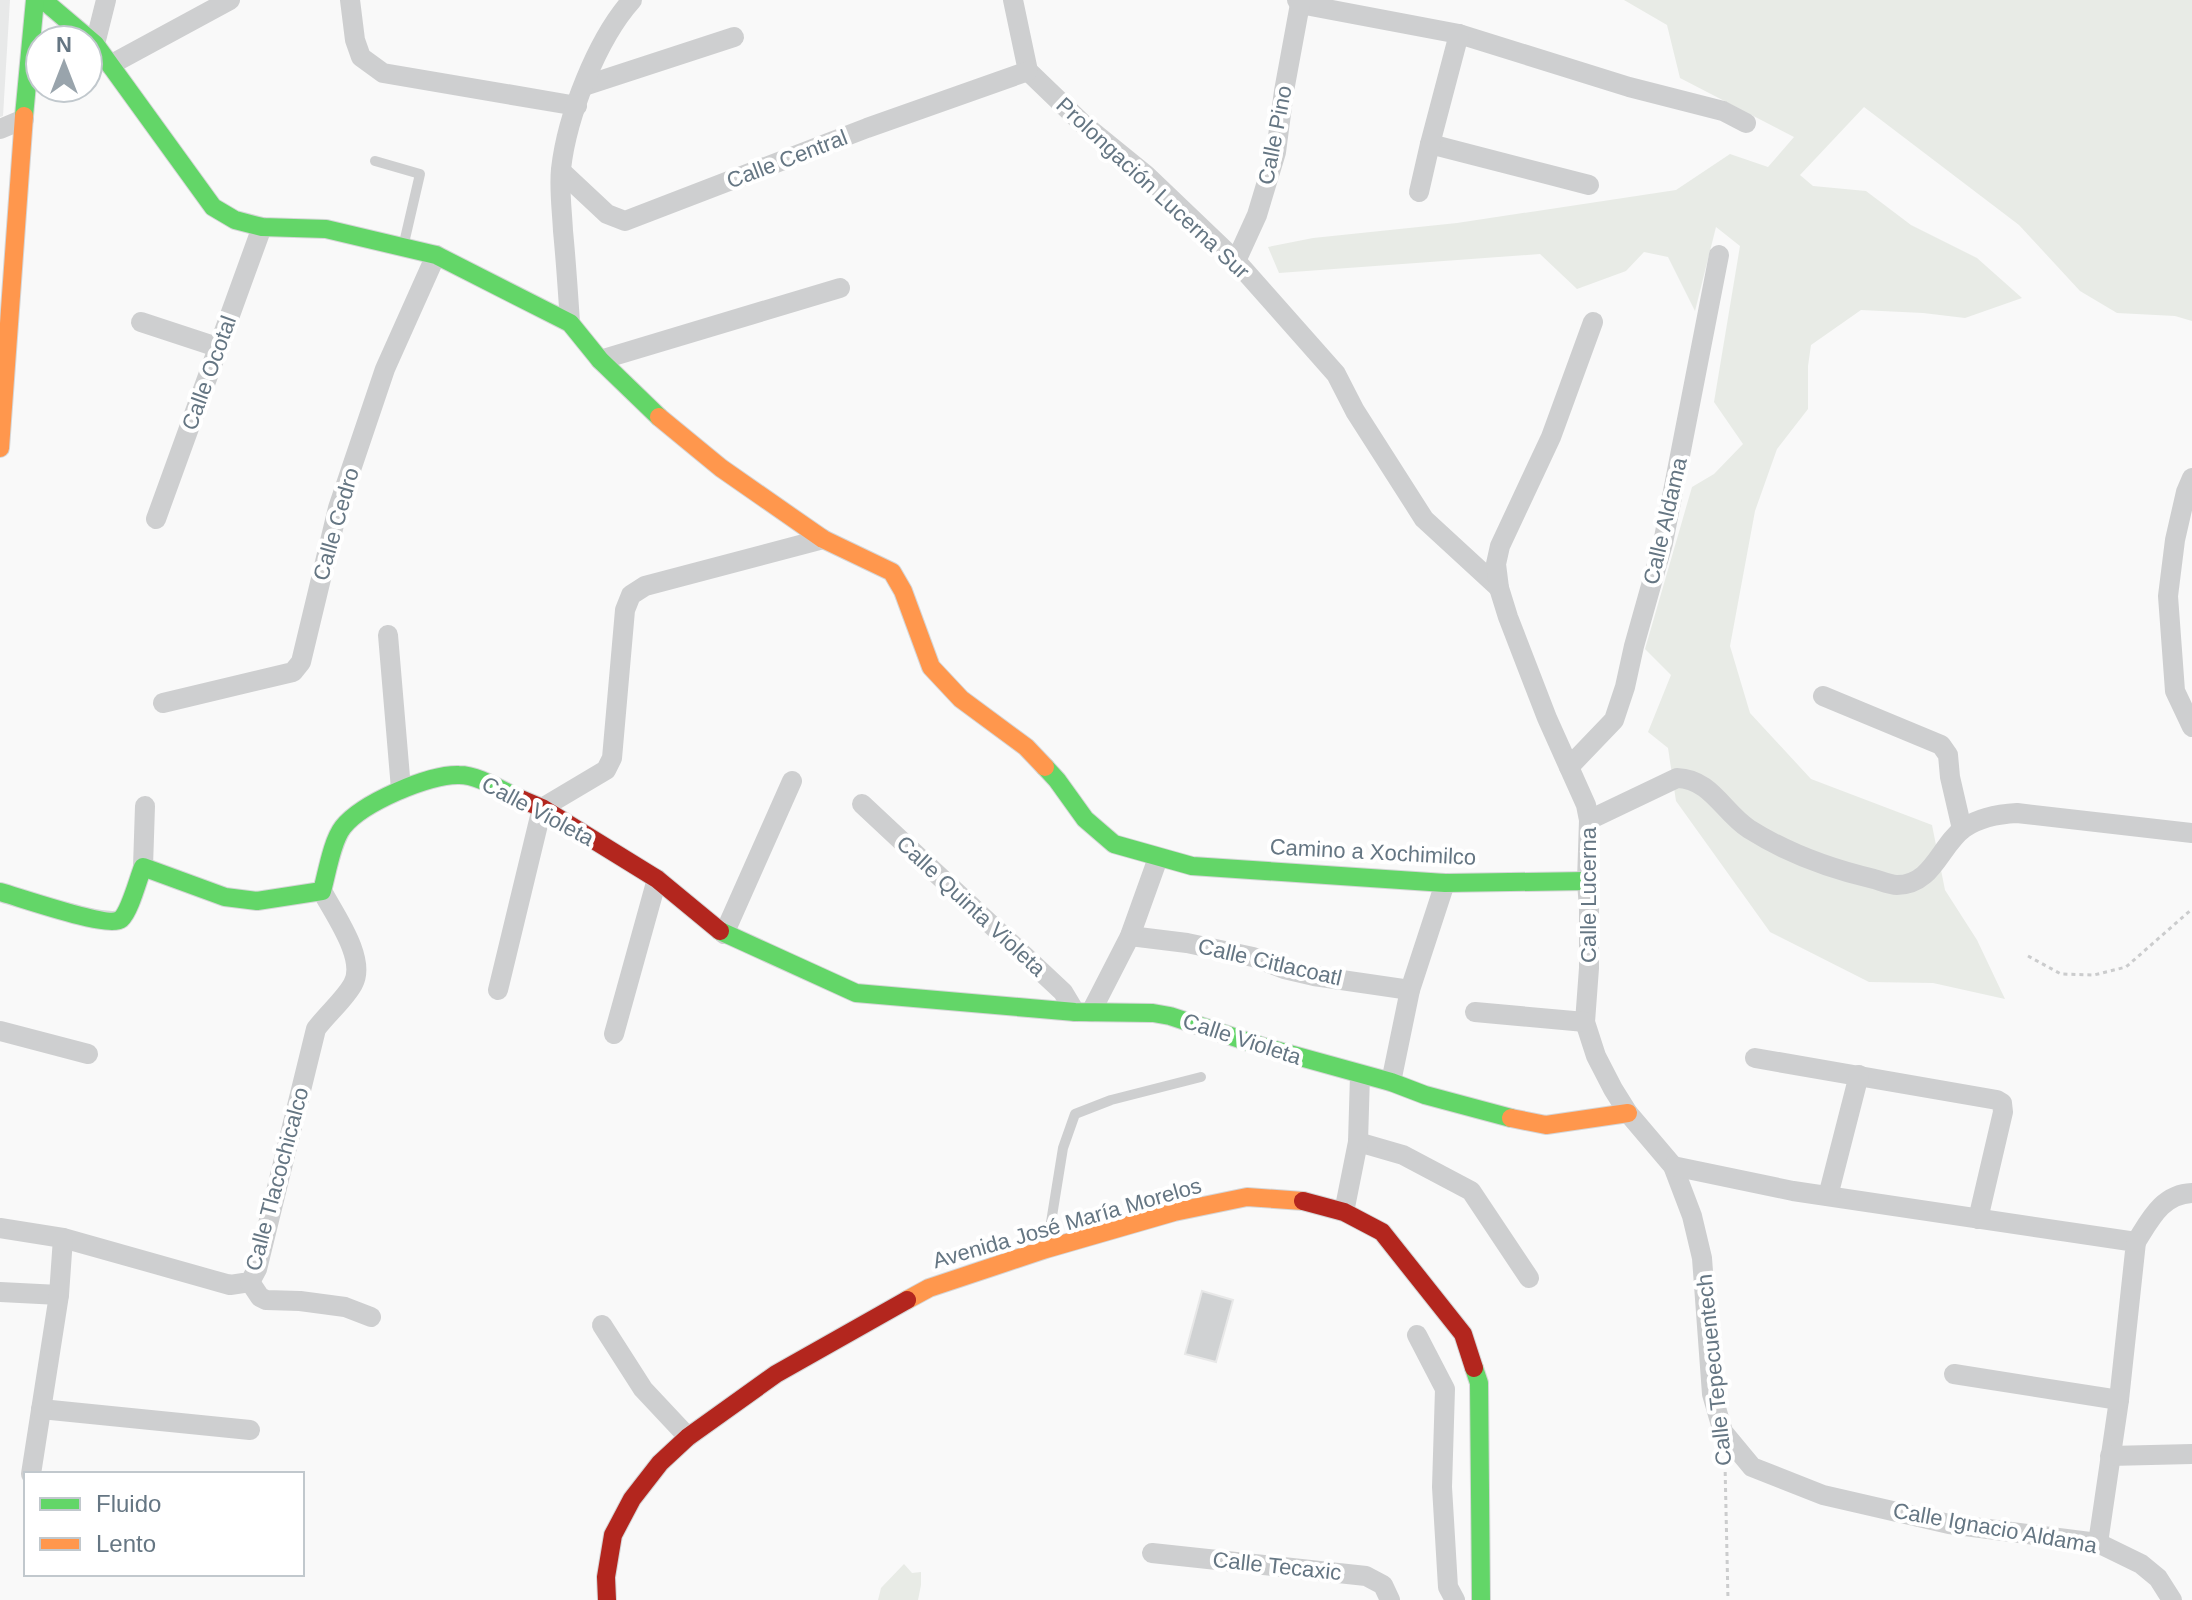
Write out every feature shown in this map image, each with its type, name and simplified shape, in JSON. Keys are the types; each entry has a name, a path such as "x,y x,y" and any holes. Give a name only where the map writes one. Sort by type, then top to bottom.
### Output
{"street":[{"path":"0,448 35,0"},
{"path":"43,0 71,24"},
{"path":"100,24 106,0"},
{"path":"110,65 230,0"},
{"path":"350,0 355,40 361,57 383,73 577,106"},
{"path":"570,323 560,196 566,139 597,54 632,0"},
{"path":"1013,0 1028,71"},
{"path":"1299,2 1459,34 1629,87 1723,111 1746,123"},
{"name":"Calle Pino","path":"1236,261 1257,215 1276,152 1299,2"},
{"path":"1419,192 1459,34"},
{"path":"584,86 734,37"},
{"path":"104,57 213,207 235,220 262,227 326,229 436,255 570,323"},
{"name":"Calle Central","path":"561,171 607,214 625,221 867,128 1028,71"},
{"name":"Prolongación Lucerna Sur","path":"1028,71 1082,123 1146,175 1236,261 1336,374 1355,411 1424,519 1499,588"},
{"path":"0,129 24,119"},
{"path":"1430,144 1589,185"},
{"name":"Calle Ocotal","path":"156,519 262,227"},
{"name":"Calle Cedro","path":"163,703 293,672 301,662 338,508 385,369 436,255"},
{"name":"Calle Aldama","path":"1569,767 1614,720 1625,687 1663,543 1719,255"},
{"path":"600,360 840,288"},
{"path":"141,322 217,347"},
{"path":"1499,588 1496,564 1500,546 1551,437 1593,322"},
{"name":"Camino a Xochimilco","path":"570,323 600,360 660,418 721,468 823,539 892,572 903,591 931,667 961,699 1026,747 1057,780 1085,819 1114,844 1192,866 1445,883 1587,881"},
{"path":"2192,478 2175,540 2168,596 2175,691 2192,727"},
{"path":"498,990 542,808 606,770 612,758 625,610 631,595 645,586 823,539"},
{"name":"Calle Lucerna","path":"1499,588 1547,718 1586,805 1589,820 1589,954 1585,1022 1596,1056 1628,1113"},
{"path":"388,635 401,789"},
{"path":"1823,696 1941,745 1948,755 1962,829"},
{"name":"Calle Violeta","path":"322,891 342,828 355,816 401,789 440,777 472,777 542,808 657,879 724,934 856,993 1083,1012 1153,1013 1391,1082 1425,1095 1530,1123 1546,1125 1628,1113"},
{"path":"1589,820 1677,778 1691,779 1704,786 1747,828 1782,847 1839,870 1896,885 1915,882 1933,867 1962,829 1997,814 2017,813 2192,833"},
{"path":"724,934 792,781"},
{"name":"Calle Quinta Violeta","path":"862,804 1083,1012"},
{"path":"0,892 96,920 116,922 124,917 143,867 145,806"},
{"path":"1083,1012 1130,936 1158,858"},
{"path":"143,867 225,897 257,901 322,891"},
{"path":"614,1034 657,879"},
{"path":"1391,1082 1410,990 1445,883"},
{"name":"Calle Tlacochicalco","path":"0,1228 63,1238 230,1285 250,1282 257,1269 316,1029 353,986 358,971 356,956 322,891"},
{"name":"Calle Citlacoatl","path":"1130,936 1187,943 1253,957 1314,976 1410,990"},
{"path":"1475,1012 1585,1022"},
{"path":"0,1031 88,1054"},
{"path":"1755,1058 2002,1103 2003,1112 1978,1219"},
{"path":"1344,1212 1358,1142 1360,1075"},
{"path":"1828,1196 1859,1075"},
{"name":"Calle Tepecuentech","path":"1628,1113 1673,1166 1692,1216 1702,1258 1712,1394 1723,1432"},
{"path":"1358,1142 1403,1155 1471,1191 1529,1278"},
{"path":"1673,1166 1828,1196 2136,1242"},
{"path":"2098,1543 2119,1400 2136,1242 2159,1206 2182,1194 2192,1193"},
{"name":"Avenida José María Morelos","path":"607,1600 606,1577 613,1535 632,1499 660,1463 688,1437 776,1374 929,1288 1046,1249 1174,1212 1247,1197 1307,1201 1344,1212 1382,1232 1463,1334 1479,1383 1481,1600"},
{"path":"31,1472 59,1295 63,1238"},
{"path":"250,1282 260,1297 266,1300 345,1307 371,1317"},
{"path":"0,1292 59,1295"},
{"path":"602,1325 643,1389 688,1437"},
{"path":"1417,1335 1445,1389 1442,1487 1448,1587 1455,1600"},
{"path":"1954,1374 2119,1400"},
{"path":"41,1409 250,1430"},
{"name":"Calle Ignacio Aldama","path":"1723,1432 1752,1467 1823,1495 1949,1524 2098,1543 2141,1564 2158,1578 2172,1600"},
{"path":"2110,1456 2192,1454"},
{"name":"Calle Tecaxic","path":"1152,1553 1366,1576 1383,1585 1390,1600"}],"lane":[{"path":"375,161 420,174 403,247"},
{"path":"1046,1249 1063,1148 1075,1114 1111,1100 1201,1077"}],"path":[{"path":"2028,956 2061,974 2094,975 2126,967 2192,909"},
{"name":"Calle Tepecuentech","path":"1723,1432 1728,1600"}],"shaded area":[{"path":"0,0 10,0 3,116 0,117"},
{"path":"1624,0 2192,0 2192,321 2175,316 2117,313 2080,291 2019,225 1864,107 1800,175 1813,186 1866,191 1911,225 1977,258 2022,298 1965,318 1861,310 1811,345 1808,409 1777,449 1755,511 1730,646 1750,713 1811,779 1932,825 1945,890 1977,940 2005,999 1933,983 1869,982 1770,932 1676,801 1668,748 1648,732 1671,675 1645,649 1692,487 1714,474 1743,444 1714,402 1740,246 1716,227 1695,311 1668,257 1644,252 1626,271 1577,289 1540,254 1279,273 1268,247 1313,238 1457,223 1676,190 1730,154 1768,167 1794,137 1680,78 1667,25"},
{"path":"904,1564 912,1573 921,1572 918,1600 878,1600 881,1588"}],"building":[{"path":"1202,1291 1233,1300 1216,1362 1185,1354"}],"traffic: fast":[{"path":"24,116 35,0"},
{"path":"43,0 95,44 213,207 235,220 262,227 326,229 436,255 570,323 600,360 659,417"},
{"path":"1045,767 1085,819 1114,844 1192,866 1445,883 1587,881"},
{"path":"0,892 82,916 113,921 121,919 128,909 143,867 225,897 257,901 322,891 339,833 352,818 380,800 431,779 459,775 481,780 516,797"},
{"path":"720,931 856,993 1075,1012 1170,1016 1264,1047 1511,1118"},
{"path":"1474,1368 1479,1383 1481,1600"}],"traffic: slow":[{"path":"0,448 24,116"},
{"path":"659,417 721,468 823,539 892,572 903,591 931,667 961,699 1026,747 1045,767"},
{"path":"1511,1118 1546,1125 1628,1113"},
{"path":"907,1300 929,1288 1046,1249 1174,1212 1247,1197 1303,1201"}],"traffic: jam":[{"path":"516,797 542,808 657,879 720,931"},
{"path":"1303,1201 1344,1212 1382,1232 1463,1334 1474,1368"},
{"path":"607,1600 606,1577 613,1535 632,1499 660,1463 688,1437 776,1374 907,1300"}]}
